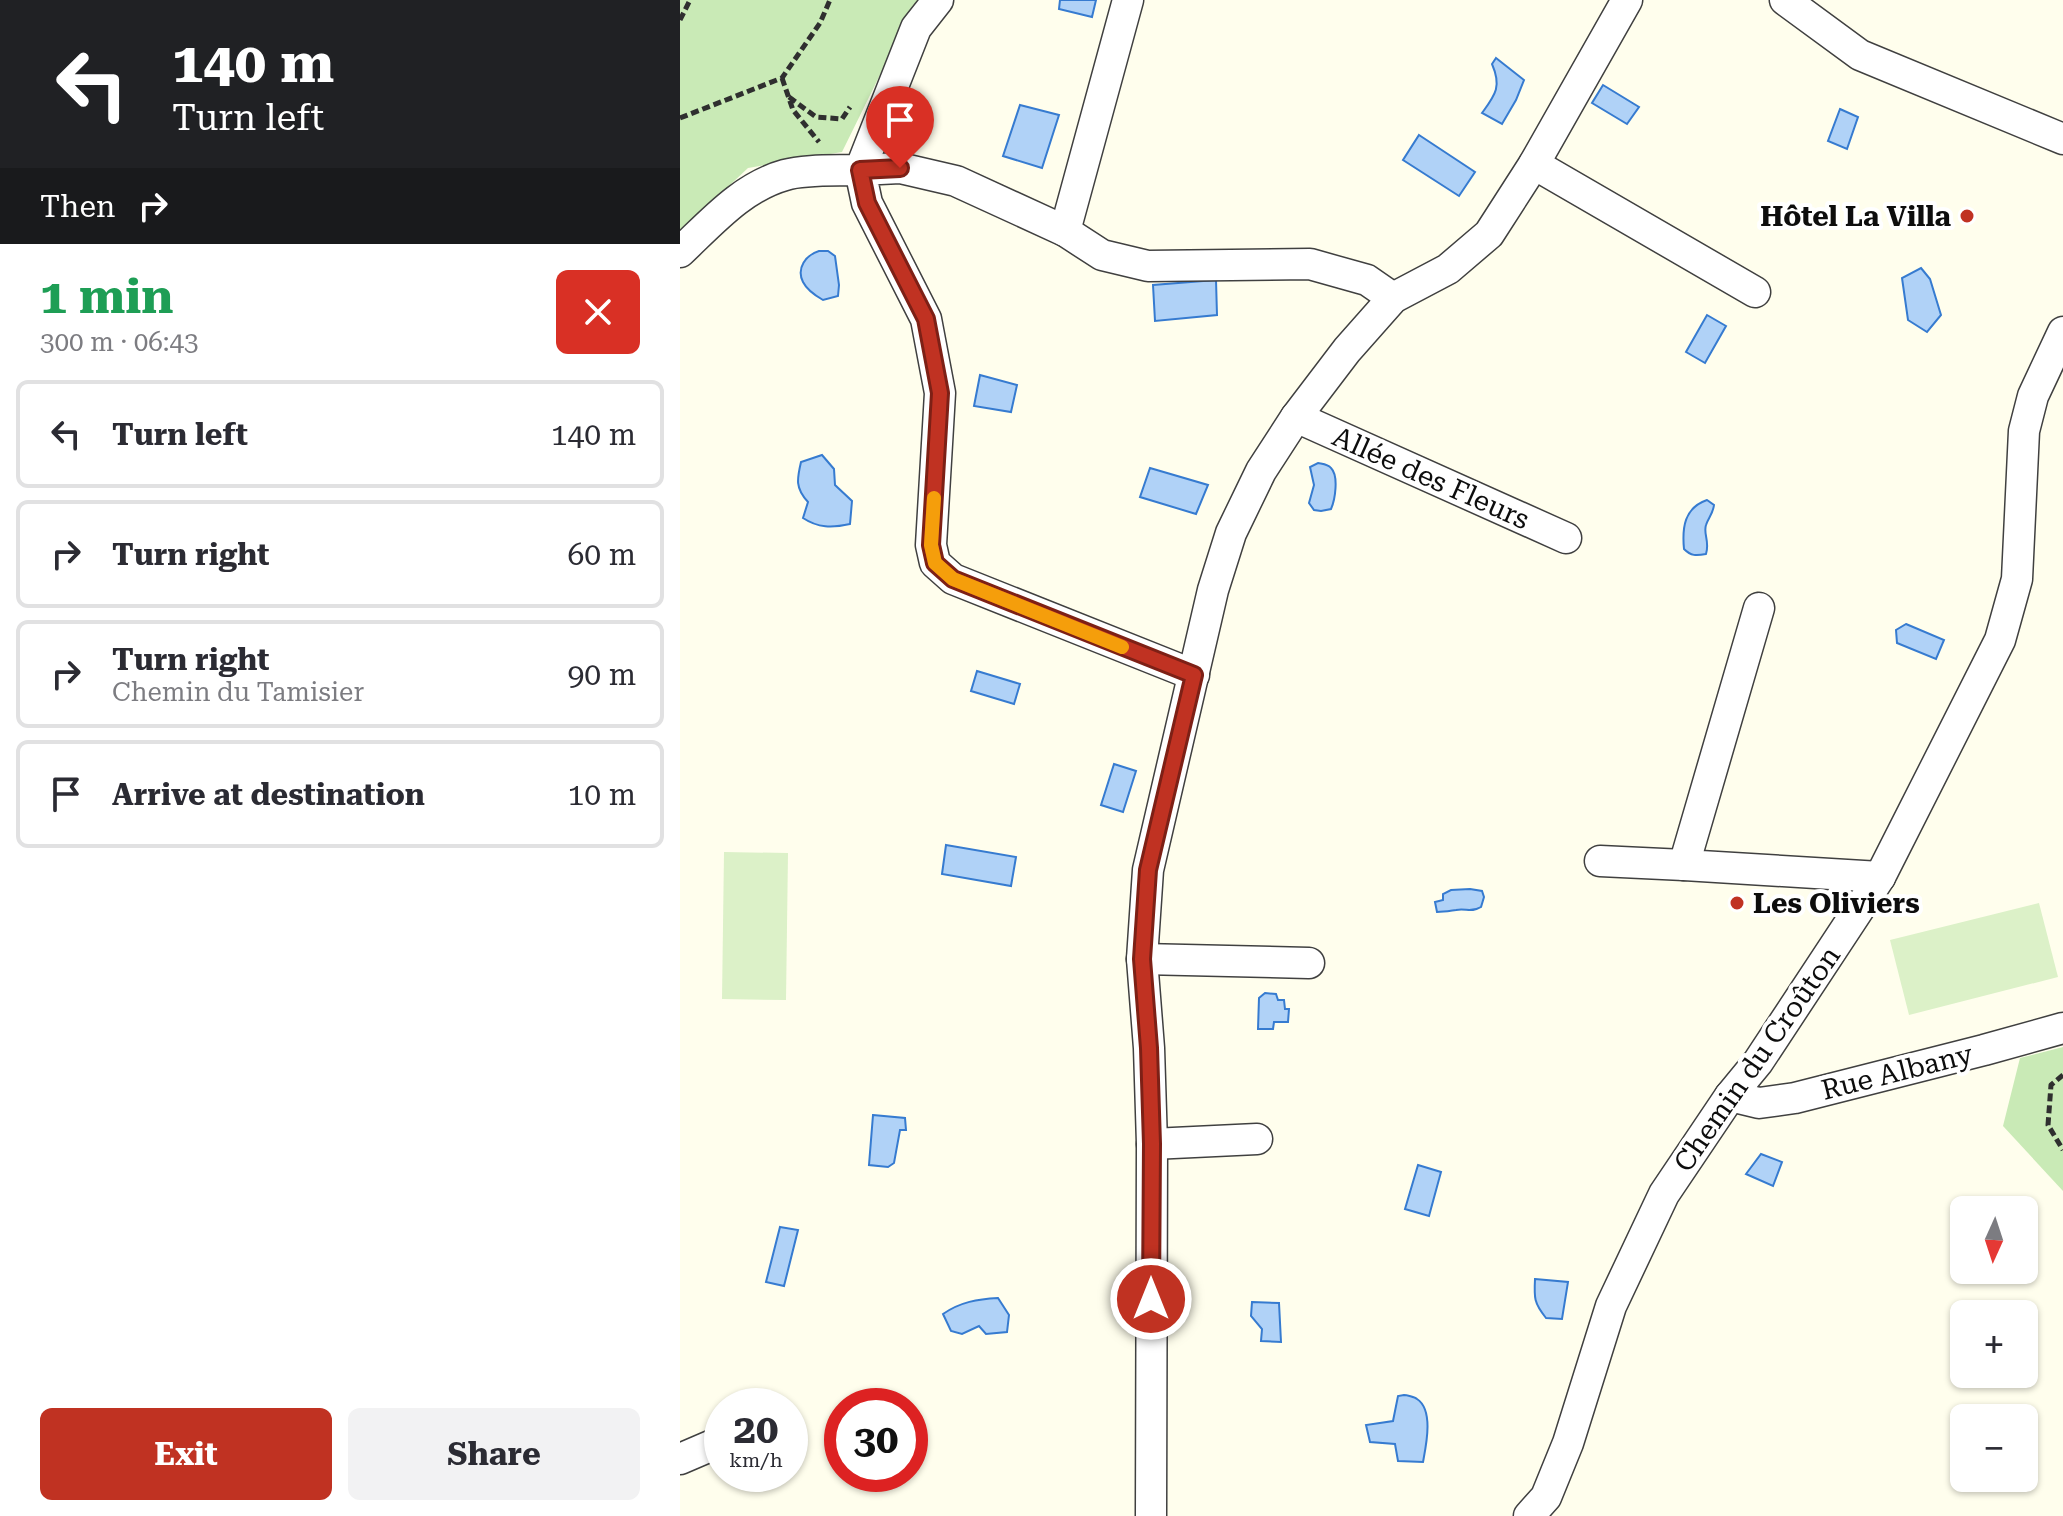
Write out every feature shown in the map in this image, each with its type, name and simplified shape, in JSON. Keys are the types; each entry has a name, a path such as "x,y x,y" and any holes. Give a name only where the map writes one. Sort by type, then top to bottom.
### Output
{"street":[{"path":"849,171 916,28 938,0"},
{"path":"1065,231 1128,0"},
{"path":"1151,1516 1152,1144 1142,959 1148,870 1213,590 1231,533 1261,471 1296,417 1347,350 1393,298 1448,269 1489,234 1534,164 1627,0"},
{"path":"1785,0 1860,55 2063,139"},
{"path":"1534,164 1755,292"},
{"path":"680,252 729,206 758,185 788,174 900,168 956,181 1065,231 1102,255 1148,266 1310,264 1367,280 1393,298"},
{"path":"849,171 926,319 940,393 931,545 935,563 953,579 1194,675"},
{"name":"Chemin du Croûton","path":"1529,1516 1546,1497 1568,1443 1611,1306 1664,1194 1730,1096 1758,1062 1880,877 2000,640 2017,579 2024,431 2033,396 2063,332"},
{"name":"Allée des Fleurs","path":"1296,417 1566,538"},
{"path":"1684,865 1759,608"},
{"path":"1600,861 1880,877"},
{"path":"1142,959 1309,963"},
{"name":"Rue Albany","path":"1730,1096 1759,1103 1795,1098 2063,1028"},
{"path":"1152,1144 1257,1139"},
{"path":"680,1459 704,1449"}],"path":[{"path":"680,20 690,0"},
{"path":"680,118 782,78 820,23 830,0"},
{"path":"782,78 793,110 828,154 849,171"},
{"path":"789,97 816,117 842,119 855,100"},
{"path":"2063,1075 2051,1085 2048,1125 2063,1150"}],"green space":[{"path":"680,0 923,0 908,18 842,152 748,168 680,232"},
{"path":"724,852 788,853 786,1000 722,999"},
{"path":"2039,903 2058,977 1909,1015 1890,940"},
{"path":"2063,1047 2063,1191 2003,1126 2020,1058"}],"water":[{"path":"1060,0 1096,0 1092,17 1059,9"},
{"path":"1496,58 1524,80 1502,124 1482,113 1496,90 1492,64"},
{"path":"1603,85 1639,107 1627,124 1592,103"},
{"path":"1020,105 1059,115 1042,168 1003,156"},
{"path":"1840,109 1858,117 1847,149 1828,141"},
{"path":"1419,135 1475,172 1459,196 1403,160"},
{"path":"819,251 828,251 835,256 839,285 838,296 823,300 807,288 801,277 806,259"},
{"path":"1921,268 1930,279 1941,315 1927,332 1908,320 1902,278"},
{"path":"1216,280 1217,315 1155,321 1153,285"},
{"path":"1707,315 1726,326 1705,363 1686,352"},
{"path":"980,375 1017,385 1011,412 974,406"},
{"path":"822,455 834,469 835,485 852,501 850,524 825,526 803,518 808,502 798,483 801,462"},
{"path":"1318,463 1330,467 1336,482 1331,509 1321,511 1314,510 1309,503 1314,485 1310,467"},
{"path":"1150,468 1208,485 1196,514 1140,497"},
{"path":"1707,500 1714,505 1705,528 1706,554 1694,555 1684,549 1684,526 1693,508"},
{"path":"1906,624 1944,640 1936,659 1897,643 1896,630"},
{"path":"977,671 1020,684 1014,704 971,691"},
{"path":"1114,764 1136,771 1123,812 1101,805"},
{"path":"946,845 1016,857 1011,886 942,874"},
{"path":"1451,890 1482,891 1481,907 1437,912 1435,902 1443,900 1443,894"},
{"path":"1265,993 1276,994 1278,1000 1284,1000 1285,1009 1289,1009 1288,1022 1274,1022 1273,1029 1258,1029 1259,998"},
{"path":"873,1115 905,1118 906,1130 900,1130 894,1163 888,1167 869,1165"},
{"path":"1761,1154 1782,1162 1773,1186 1746,1174"},
{"path":"1418,1165 1441,1172 1429,1216 1405,1209"},
{"path":"780,1227 798,1230 784,1286 766,1282"},
{"path":"1535,1279 1568,1282 1562,1319 1546,1318 1542,1313 1536,1300"},
{"path":"998,1298 1009,1315 1007,1332 986,1334 979,1326 962,1334 951,1331 943,1314 969,1302"},
{"path":"1252,1302 1279,1303 1281,1342 1261,1341 1262,1329 1251,1316"},
{"path":"1398,1396 1417,1399 1426,1411 1428,1429 1423,1462 1398,1461 1395,1444 1370,1442 1366,1425 1393,1421"}],"slow traffic":[{"path":"934,498 931,545 935,563 953,579 1122,647"}],"place":[{"name":"Hôtel La Villa","path":"1967,216"},
{"name":"Les Oliviers","path":"1737,903"}],"route":[{"path":"900,168 860,170 867,203 926,319 936,368 940,393 931,545 935,563 953,579 1194,675 1148,870 1142,959 1152,1144 1151,1299"}]}
